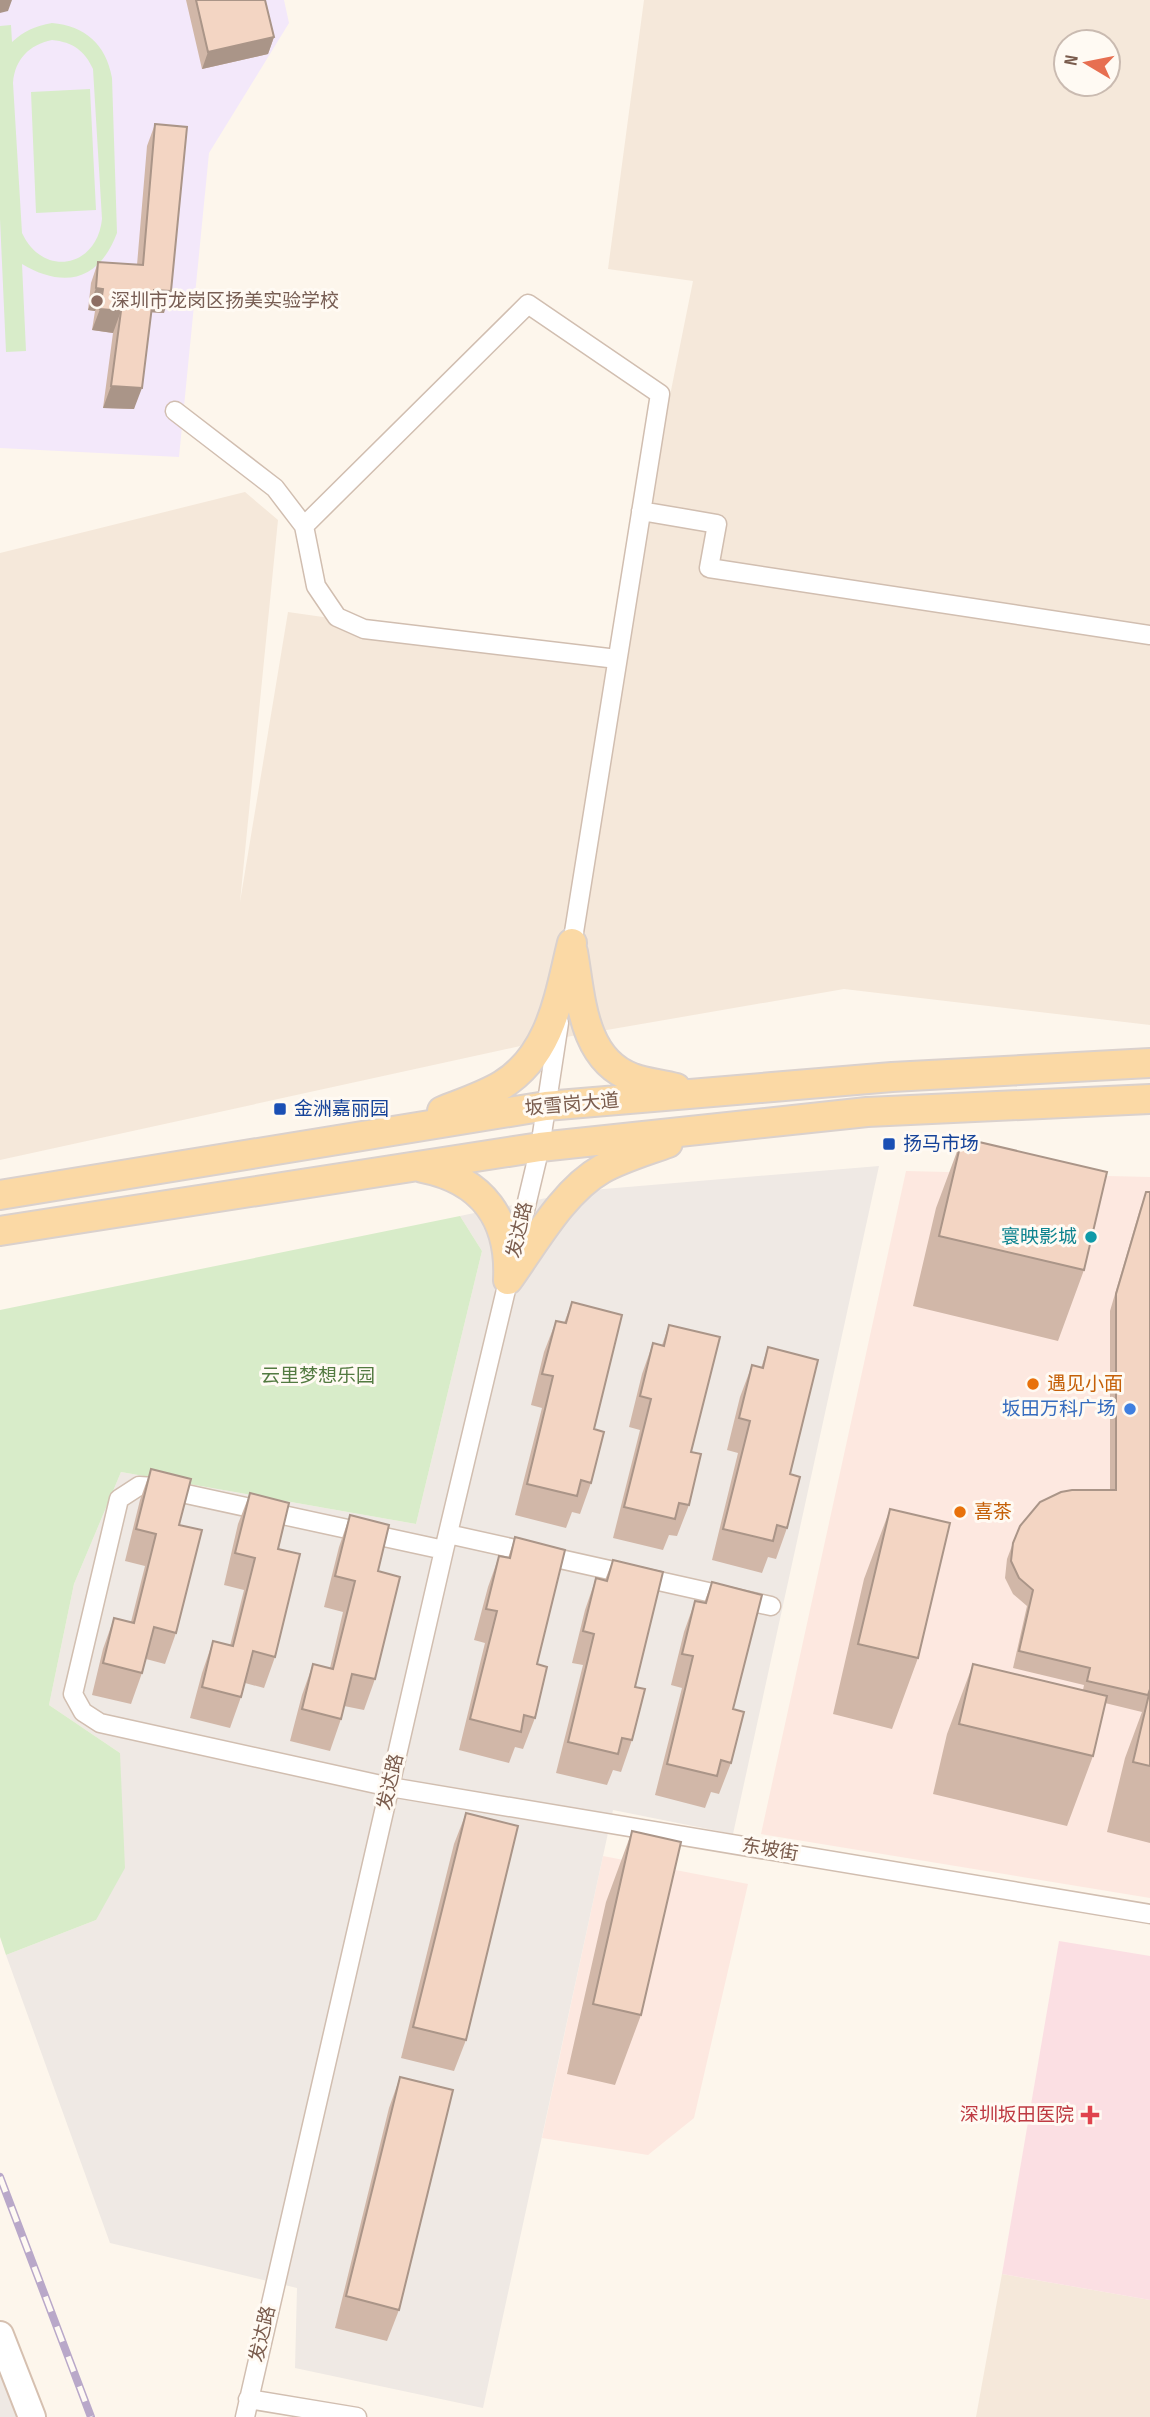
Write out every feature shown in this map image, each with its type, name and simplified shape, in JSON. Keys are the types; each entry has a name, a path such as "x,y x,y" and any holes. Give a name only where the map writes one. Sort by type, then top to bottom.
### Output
{"main road":[{"path":"572,943 587,1029 599,1051 632,1078 703,1094"},
{"path":"398,1129 502,1085 524,1067 541,1045 553,1020 572,943"},
{"name":"坂雪岗大道","path":"0,1195 546,1106 892,1077 1150,1063"},
{"name":"坂雪岗大道","path":"0,1231 540,1147 867,1112 1150,1099"},
{"path":"508,1280 567,1199 588,1178 615,1163 704,1129"},
{"path":"398,1168 443,1172 464,1182 482,1196 496,1214 505,1235 509,1257 508,1280"}],"street":[{"name":"发达路","path":"247,2408 446,1542 540,1147 660,394 528,303 304,526"},
{"path":"175,411 275,488 304,526 316,586 337,617 364,629 617,659"},
{"path":"641,511 717,524 709,568 1150,635"},
{"name":"东坡街","path":"446,1542 139,1486 119,1499 73,1694 83,1712 100,1723 390,1787 1150,1914"},
{"path":"446,1542 771,1606"},
{"path":"0,2334 32,2417"},
{"path":"247,2408 357,2417"}],"shaded area":[{"name":"深圳市龙岗区扬美实验学校","path":"0,0 284,0 289,23 209,153 179,457 0,448"},
{"path":"644,0 1150,0 1150,1025 844,989 543,1041 0,1160 0,553 245,492 278,520 240,902 288,612 617,659 693,281 608,269"},
{"path":"879,1166 733,1834 613,1810 483,2408 295,2368 297,2288 110,2243 6,1955 96,1920 120,1753 49,1705 74,1584 121,1472 416,1524 482,1251 460,1216 580,1191"},
{"path":"906,1171 1150,1177 1150,1898 761,1834"},
{"path":"603,1856 748,1884 694,2118 648,2155 542,2138"},
{"name":"深圳坂田医院","path":"1059,1941 1150,1956 1150,2300 1002,2274"},
{"path":"1002,2274 1150,2300 1150,2417 976,2417"},
{"path":"0,2367 19,2417 0,2417"}],"green space":[{"path":"52,23 74,28 92,39 105,55 109,66 112,78 117,233 100,262 78,276 52,276 22,264 26,351 6,352 0,219 0,26 11,25 12,42 35,27","holes":["52,40 77,48 93,69 102,219 98,236 90,248 80,257 68,261 43,257 31,247 22,233 14,74 20,60 30,49"]},
{"path":"90,89 96,210 36,213 31,92"},
{"name":"云里梦想乐园","path":"460,1216 482,1251 416,1524 121,1472 74,1584 49,1705 120,1753 125,1868 96,1920 6,1955 0,1937 0,1310"}],"building":[{"path":"196,0 265,0 274,37 208,52"},
{"path":"155,124 187,127 171,291 154,290 142,388 111,386 121,311 100,309 103,289 96,288 98,262 143,265"},
{"path":"962,1138 1107,1172 1084,1270 939,1236"},
{"name":"坂田万科广场","path":"1146,1192 1150,1192 1148,1695 1087,1681 1090,1668 1019,1651 1033,1590 1019,1578 1011,1561 1013,1543 1020,1526 1040,1502 1072,1490 1116,1490 1116,1294"},
{"path":"572,1302 622,1315 594,1429 604,1432 591,1483 581,1480 577,1496 527,1484 553,1376 542,1374 556,1321 566,1323"},
{"path":"669,1325 720,1337 691,1452 701,1454 689,1505 679,1503 675,1519 624,1507 651,1399 640,1396 653,1343 664,1346"},
{"path":"768,1347 818,1360 790,1474 800,1477 787,1528 777,1525 773,1541 723,1529 750,1421 739,1418 752,1365 763,1368"},
{"path":"151,1469 191,1479 179,1525 202,1530 176,1633 154,1627 142,1673 103,1663 114,1618 134,1623 156,1534 136,1529"},
{"path":"250,1493 289,1503 278,1549 300,1554 275,1657 253,1651 241,1697 202,1687 213,1641 233,1646 255,1558 235,1553"},
{"path":"890,1509 950,1523 918,1658 858,1644"},
{"path":"350,1515 389,1525 378,1571 400,1577 375,1679 352,1674 341,1719 302,1709 313,1664 333,1669 355,1581 335,1576"},
{"path":"515,1537 565,1550 537,1664 547,1667 535,1718 524,1715 521,1732 470,1719 497,1611 486,1609 499,1556 510,1558"},
{"path":"613,1560 663,1572 635,1687 645,1689 632,1740 622,1738 618,1754 568,1742 594,1634 583,1631 596,1578 607,1581"},
{"path":"712,1582 762,1595 733,1709 744,1712 731,1763 721,1760 717,1776 667,1764 693,1656 682,1654 695,1601 706,1603"},
{"path":"973,1664 1107,1696 1093,1756 959,1724"},
{"path":"1150,1690 1150,1766 1133,1762"},
{"path":"466,1813 518,1826 466,2040 413,2027"},
{"path":"632,1831 681,1842 641,2015 593,2004"},
{"path":"400,2077 453,2090 399,2310 346,2296"}],"railway":[{"path":"0,2177 91,2417"}],"place":[{"name":"深圳市龙岗区扬美实验学校","path":"97,301"},
{"name":"金洲嘉丽园","path":"280,1109"},
{"name":"扬马市场","path":"889,1144"},
{"name":"寰映影城","path":"1091,1237"},
{"name":"遇见小面","path":"1033,1384"},
{"name":"坂田万科广场","path":"1130,1409"},
{"name":"喜茶","path":"960,1512"},
{"name":"深圳坂田医院","path":"1090,2115"}]}
